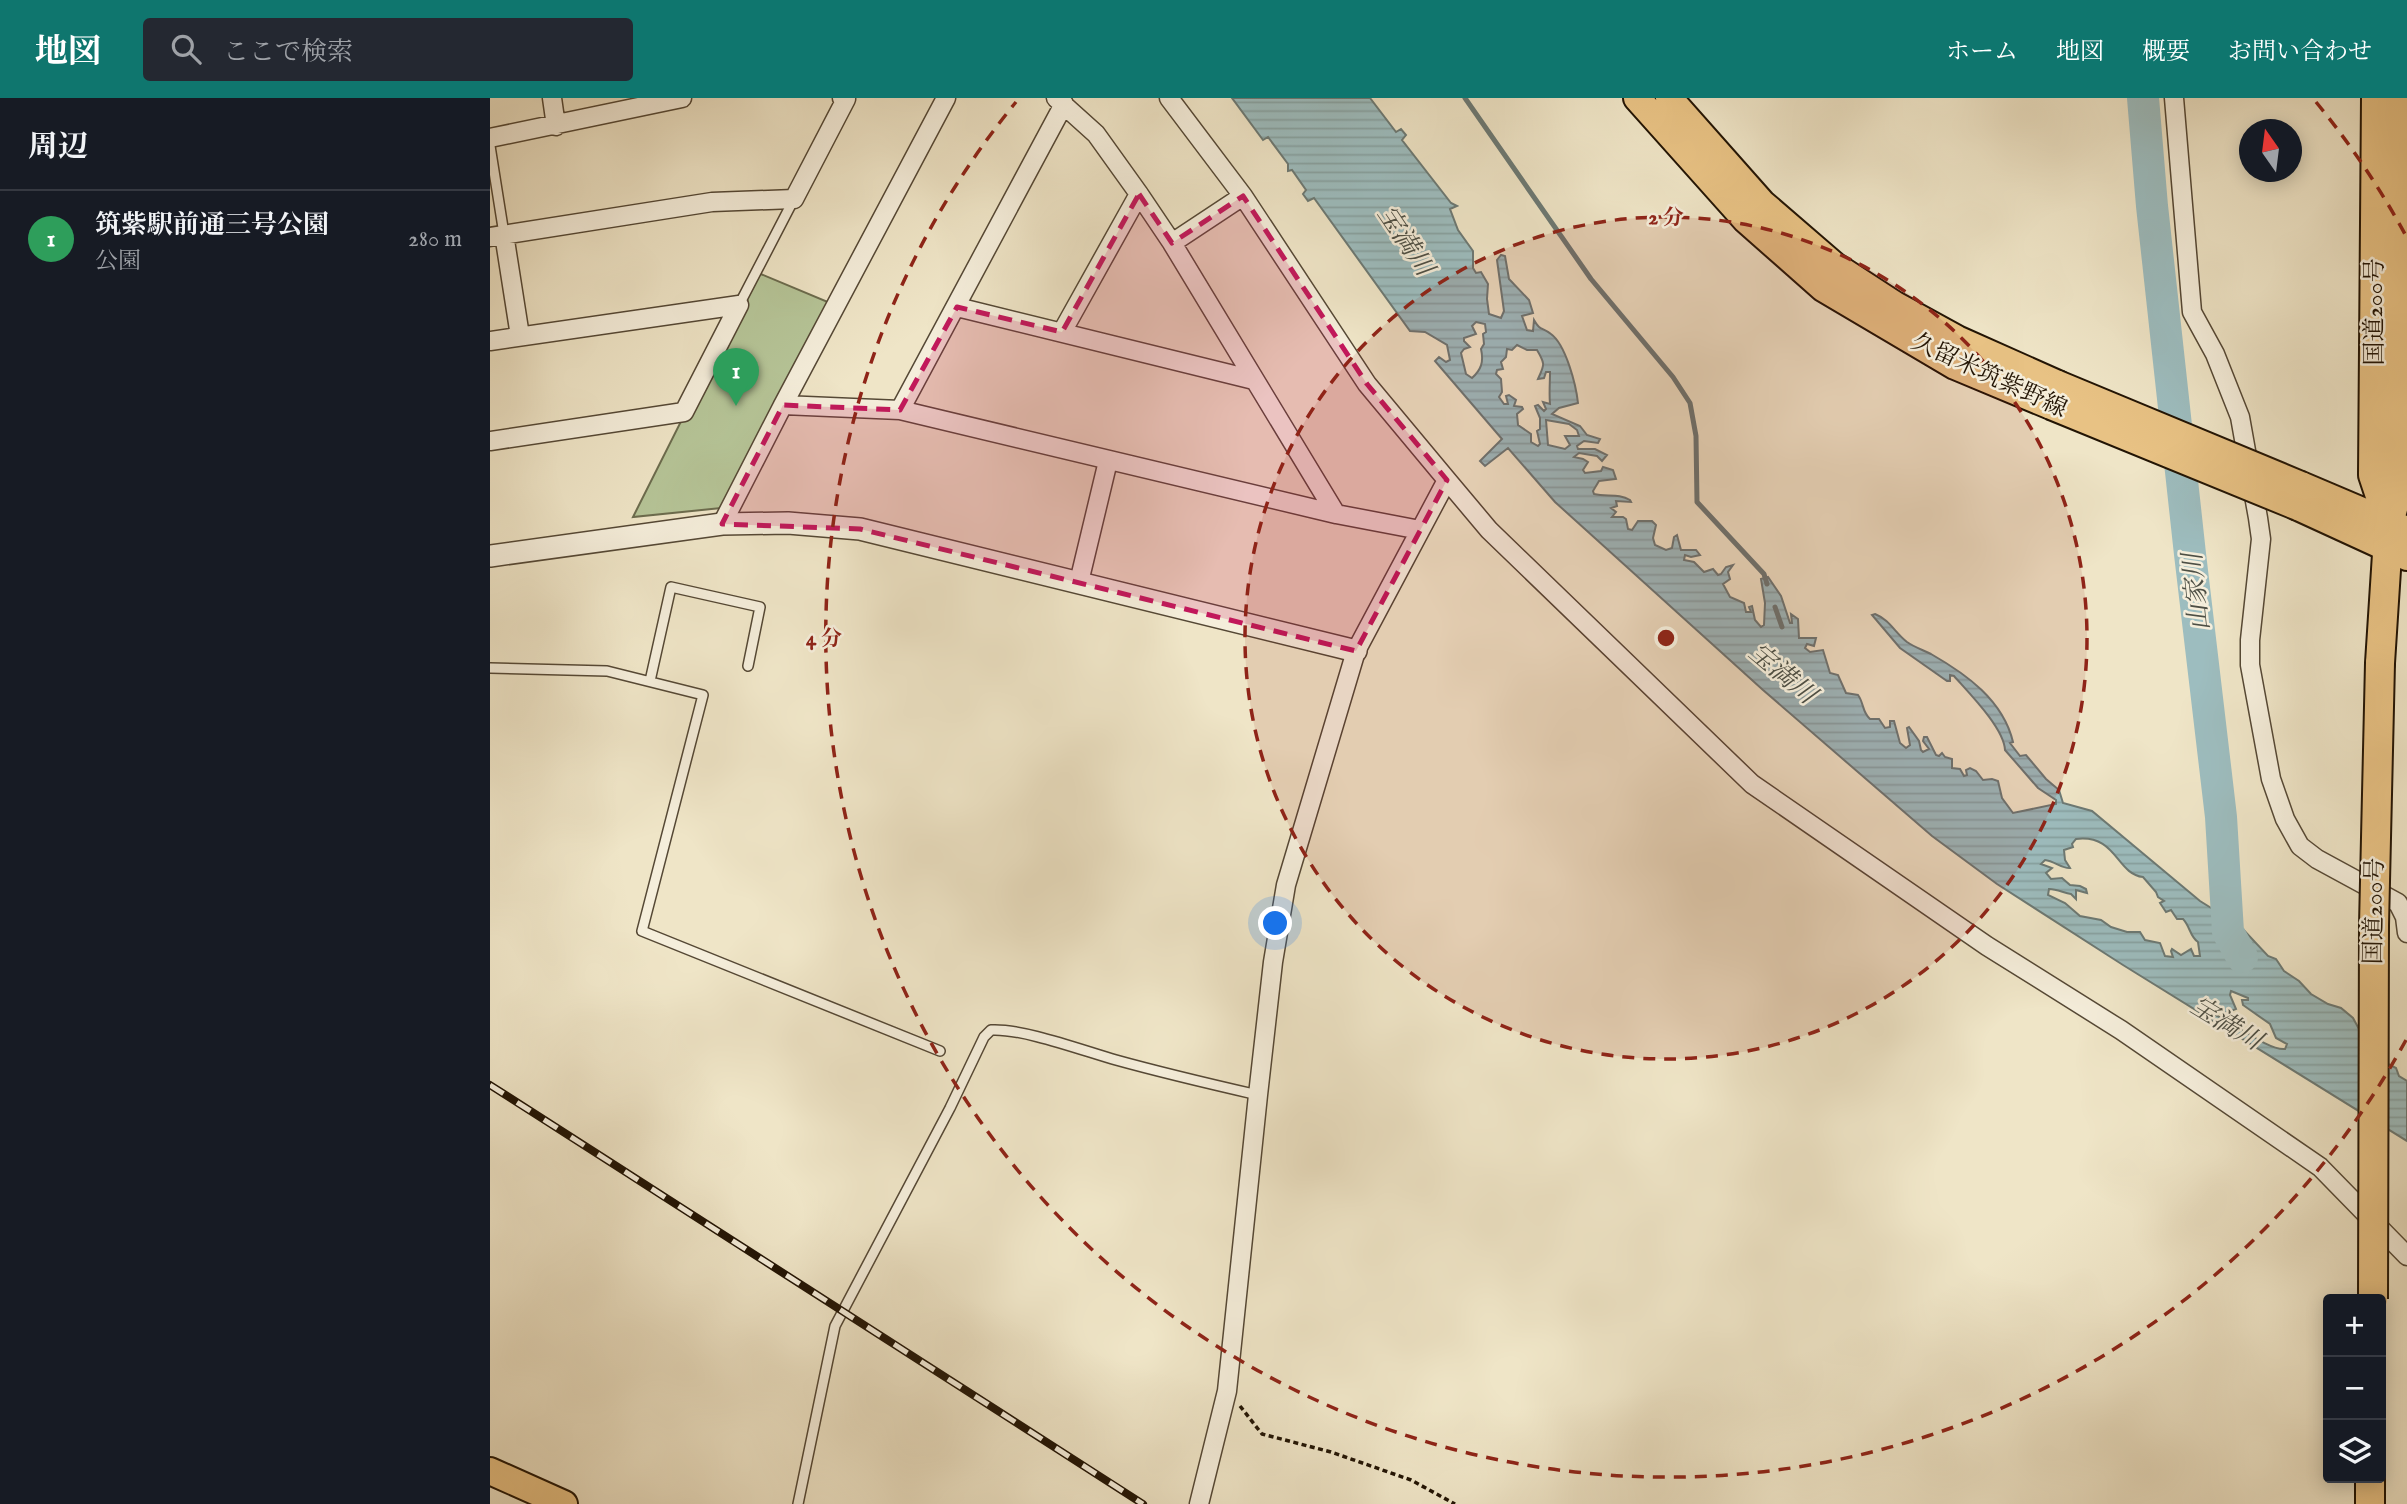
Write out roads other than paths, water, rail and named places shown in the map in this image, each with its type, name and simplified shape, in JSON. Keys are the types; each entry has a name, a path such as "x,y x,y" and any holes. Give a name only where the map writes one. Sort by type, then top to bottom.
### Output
{"highway":[{"name":"国道200号","path":"2376,98 2374,475 2397,540"},
{"name":"国道200号","path":"2373,1294 2374,925 2380,663 2397,540 2398,249 2403,98"},
{"path":"2370,1483 2370,1504"}],"main road":[{"name":"久留米筑紫野線","path":"1637,98 1746,220 1824,288 1955,366 2054,395 2299,496 2397,540"},
{"name":"久留米筑紫野線","path":"1669,98 1762,203 1835,266 1895,305 2054,395"},
{"path":"490,1471 564,1504"}],"street":[{"path":"552,98 556,126"},
{"path":"490,138 682,98"},
{"path":"520,337 497,236 712,202 794,199 845,98"},
{"path":"722,524 782,405 946,98"},
{"path":"1169,98 1243,195 1367,384 1447,481 1489,530 1752,784 1987,946 2121,1030 2320,1167 2407,1256"},
{"path":"2174,98 2192,312 2215,354 2241,417 2258,519 2260,539 2250,665 2272,779 2285,820 2300,846 2317,859 2398,903 2406,922"},
{"path":"900,410 957,307 1060,101 1097,134 1172,243 1336,514"},
{"path":"1062,332 1139,194"},
{"path":"1172,243 1243,195"},
{"path":"490,341 739,305"},
{"path":"490,441 684,412 739,305"},
{"path":"957,307 1254,380"},
{"path":"782,405 900,410 1336,514 1420,530"},
{"path":"1079,582 1108,461"},
{"path":"1199,1504 1227,1391 1273,962 1286,885 1356,651 1447,481"},
{"path":"490,556 722,524 788,523 860,529 1356,651"}],"lane":[{"path":"490,146 497,236"},
{"path":"739,305 794,199"},
{"path":"650,681 671,587 760,607 748,666"},
{"path":"490,668 607,671 702,695 642,930 940,1051"},
{"path":"798,1504 835,1326 950,1108 984,1037 991,1030 1049,1041 1151,1070 1258,1095"}],"water":[{"name":"宝満川","path":"1232,98 1370,98 1396,132 1401,129 1406,135 1402,140 1451,203 1457,206 1450,209 1458,230 1473,251 1473,268 1476,273 1481,272 1488,284 1489,314 1501,318 1504,311 1497,260 1501,255 1505,256 1509,279 1529,300 1533,313 1522,316 1527,330 1533,331 1534,320 1556,339 1561,347 1573,376 1578,403 1559,408 1552,414 1580,426 1587,435 1600,439 1598,443 1584,441 1577,446 1578,449 1595,449 1607,455 1602,461 1597,456 1579,453 1574,457 1588,462 1583,470 1585,473 1601,471 1603,467 1613,470 1616,479 1599,481 1593,491 1594,494 1630,500 1631,502 1616,501 1617,506 1611,508 1616,512 1612,517 1623,517 1628,529 1632,530 1638,521 1652,521 1656,525 1653,538 1655,545 1666,550 1672,548 1677,535 1681,550 1696,550 1700,555 1685,555 1684,560 1694,562 1704,572 1713,569 1718,575 1726,567 1733,565 1728,572 1730,579 1723,584 1730,597 1744,603 1746,612 1751,612 1749,607 1752,606 1755,620 1761,627 1764,625 1765,603 1761,579 1768,577 1781,596 1790,623 1791,614 1798,619 1799,638 1816,638 1814,646 1807,644 1805,648 1810,652 1823,650 1830,673 1838,675 1846,693 1858,695 1867,716 1870,719 1879,719 1885,728 1890,727 1890,721 1894,721 1900,743 1906,748 1910,745 1909,727 1923,752 1929,749 1923,741 1924,737 1927,737 1936,755 1942,753 1952,759 1952,768 1960,769 1964,776 1970,768 1983,780 1998,781 2002,798 2013,813 2056,804 2056,800 2038,788 2005,750 1992,721 1954,676 1950,675 1950,681 1947,681 1900,648 1872,615 1885,620 1907,642 1931,654 1970,680 2001,713 2013,742 2010,743 2020,756 2026,755 2059,790 2063,803 2092,811 2200,901 2240,926 2268,956 2276,959 2284,971 2299,981 2311,994 2341,1008 2353,1018 2386,1063 2396,1068 2399,1076 2407,1081 2407,1141 1997,884 1932,836 1763,690 1555,502 1508,448 1485,466 1480,461 1502,439 1435,361 1439,357 1446,362 1450,360 1447,345 1425,332 1410,331 1314,198 1308,201 1303,194 1306,190 1292,170 1288,171 1288,164 1268,137 1263,140","holes":["1476,322 1485,324 1486,332 1483,334 1481,365 1472,378 1466,374 1461,353 1470,347 1464,338 1476,334 1472,326","1517,345 1527,350 1537,350 1543,365 1538,379 1544,378 1546,372 1550,372 1550,404 1543,402 1546,409 1544,411 1538,405 1535,406 1540,418 1538,446 1531,442 1531,434 1518,425 1517,414 1522,407 1514,406 1516,400 1509,395 1506,396 1508,404 1504,404 1499,397 1502,392 1497,370 1503,369 1501,362 1506,357 1507,349 1512,350","1546,420 1569,424 1577,430 1579,436 1565,436 1570,445 1565,449 1548,445","2076,839 2100,842 2127,869 2143,877 2164,901 2160,903 2166,912 2171,910 2177,919 2183,919 2198,942 2200,956 2194,956 2191,949 2181,955 2172,949 2173,957 2165,956 2160,943 2145,940 2140,932 2127,932 2111,927 2101,920 2080,916 2065,903 2048,895 2049,889 2071,894 2076,899 2076,890 2087,893 2086,889 2070,885 2062,878 2051,879 2046,873 2052,868 2041,864 2045,860 2070,868 2065,860 2064,850 2073,847","2231,991 2248,998 2242,1000 2243,1005 2270,1024 2276,1038 2287,1044 2285,1049 2260,1041 2213,1014 2212,1009 2226,1013 2236,1009"]}],"waterway":[{"path":"1465,98 1591,279 1673,377 1690,403 1696,436 1697,502 1764,574 1767,584"},
{"name":"山家川","path":"2143,98 2152,206 2221,817 2228,932 2242,957"},
{"path":"1775,607 1782,627"}],"railway":[{"path":"490,1085 1143,1504"}],"place":[{"name":"筑紫駅前通三号公園","path":"736,406"}]}
